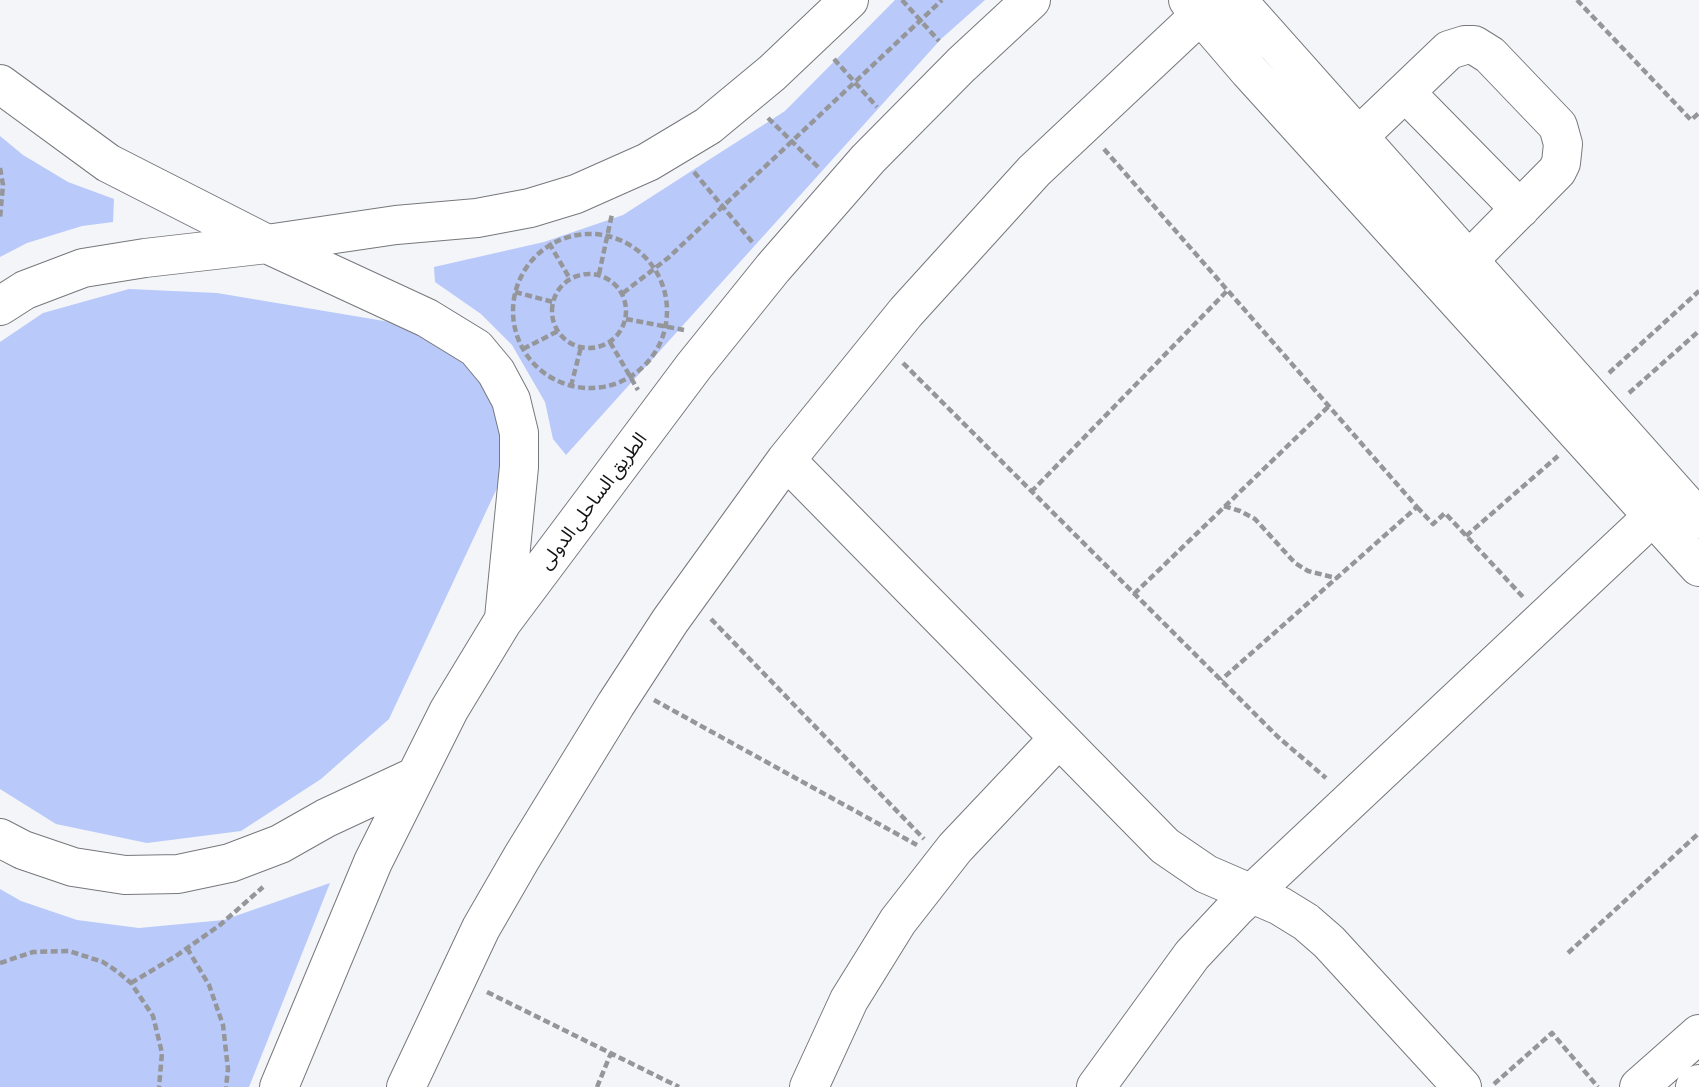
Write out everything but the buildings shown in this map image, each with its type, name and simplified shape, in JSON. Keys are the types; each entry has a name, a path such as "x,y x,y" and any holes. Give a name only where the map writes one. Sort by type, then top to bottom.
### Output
{"main road":[{"path":"0,306 24,290 83,268 397,225 477,218 530,208 576,194 621,176 708,126 849,0"},
{"name":"الطريق الساحلى الدولى","path":"279,1087 373,862 449,710 503,621 719,335 773,268 897,130 1031,0"},
{"path":"1237,0 1468,261 1590,415 1653,516 1699,567"},
{"path":"406,1087 481,928 522,857 628,686 689,595 786,460 882,341 969,241 1034,171 1202,5 1590,415 1699,519"},
{"path":"1358,137 1449,50 1457,46 1474,45 1490,54 1558,126 1563,144 1561,163 1557,171 1468,261"},
{"path":"0,84 108,163 267,244 427,318 476,348 496,372 511,400 519,432 519,467 503,621"},
{"path":"1405,92 1520,209"},
{"path":"786,460 1165,846 1206,874 1288,911 1306,922 1329,942 1462,1087"},
{"path":"1096,1087 1192,955 1252,894 1653,516"},
{"path":"809,1087 849,1000 898,921 945,861 1059,738"},
{"path":"0,838 23,850 73,867 125,874 178,874 230,863 280,844 326,818 414,777"},
{"path":"1639,1087 1699,1034"}],"path":[{"path":"902,0 961,65"},
{"path":"623,293 723,207 942,0"},
{"path":"1577,0 1690,120 1699,113"},
{"path":"812,35 897,130"},
{"path":"745,95 841,190"},
{"path":"1083,125 1417,508 1433,524 1445,513 1543,618"},
{"path":"674,147 773,268"},
{"path":"0,168 3,185 0,218"},
{"path":"599,274 621,176"},
{"path":"530,208 570,279"},
{"path":"577,234 607,234 639,250 655,268 666,296 666,327 657,350 641,370 631,377 602,387 571,386 538,369 523,349 513,321 515,292 524,270 540,251 550,244 577,234"},
{"path":"589,273 599,274 613,281 623,293 626,319 617,336 610,342 601,347 581,347 568,341 558,331 552,312 553,302 559,289 570,279 589,273"},
{"path":"1031,492 1227,290"},
{"path":"1466,536 1590,415 1699,291"},
{"path":"515,292 553,302"},
{"path":"626,319 719,335"},
{"path":"523,349 558,331"},
{"path":"1590,415 1699,331"},
{"path":"882,341 1278,737 1351,800"},
{"path":"610,342 654,420"},
{"path":"571,386 581,347"},
{"path":"1134,594 1328,406"},
{"path":"1224,506 1255,519 1295,563 1308,571 1337,578"},
{"path":"1221,680 1417,508"},
{"path":"689,595 945,861"},
{"path":"628,686 945,861"},
{"path":"1568,953 1699,832"},
{"path":"131,984 219,925 269,880"},
{"path":"187,948 209,985 223,1025 228,1069 226,1087"},
{"path":"0,963 33,951 69,951 103,962 131,984 143,999 159,1035 162,1053 159,1087"},
{"path":"457,977 679,1087"},
{"path":"1490,1087 1552,1033 1598,1087"},
{"path":"597,1087 611,1053"}],"shaded area":[{"path":"895,0 985,0 941,39 566,455 553,439 545,402 512,345 481,314 435,282 434,267 544,242 623,215 785,111"},
{"path":"0,136 23,155 68,182 114,199 113,222 82,226 27,243 0,257"},
{"path":"129,289 217,293 414,326 486,376 504,418 506,469 389,719 321,779 241,831 147,843 56,824 0,789 0,342 43,313"},
{"path":"330,883 249,1087 0,1087 0,889 21,901 77,920 139,928 224,920"}]}
